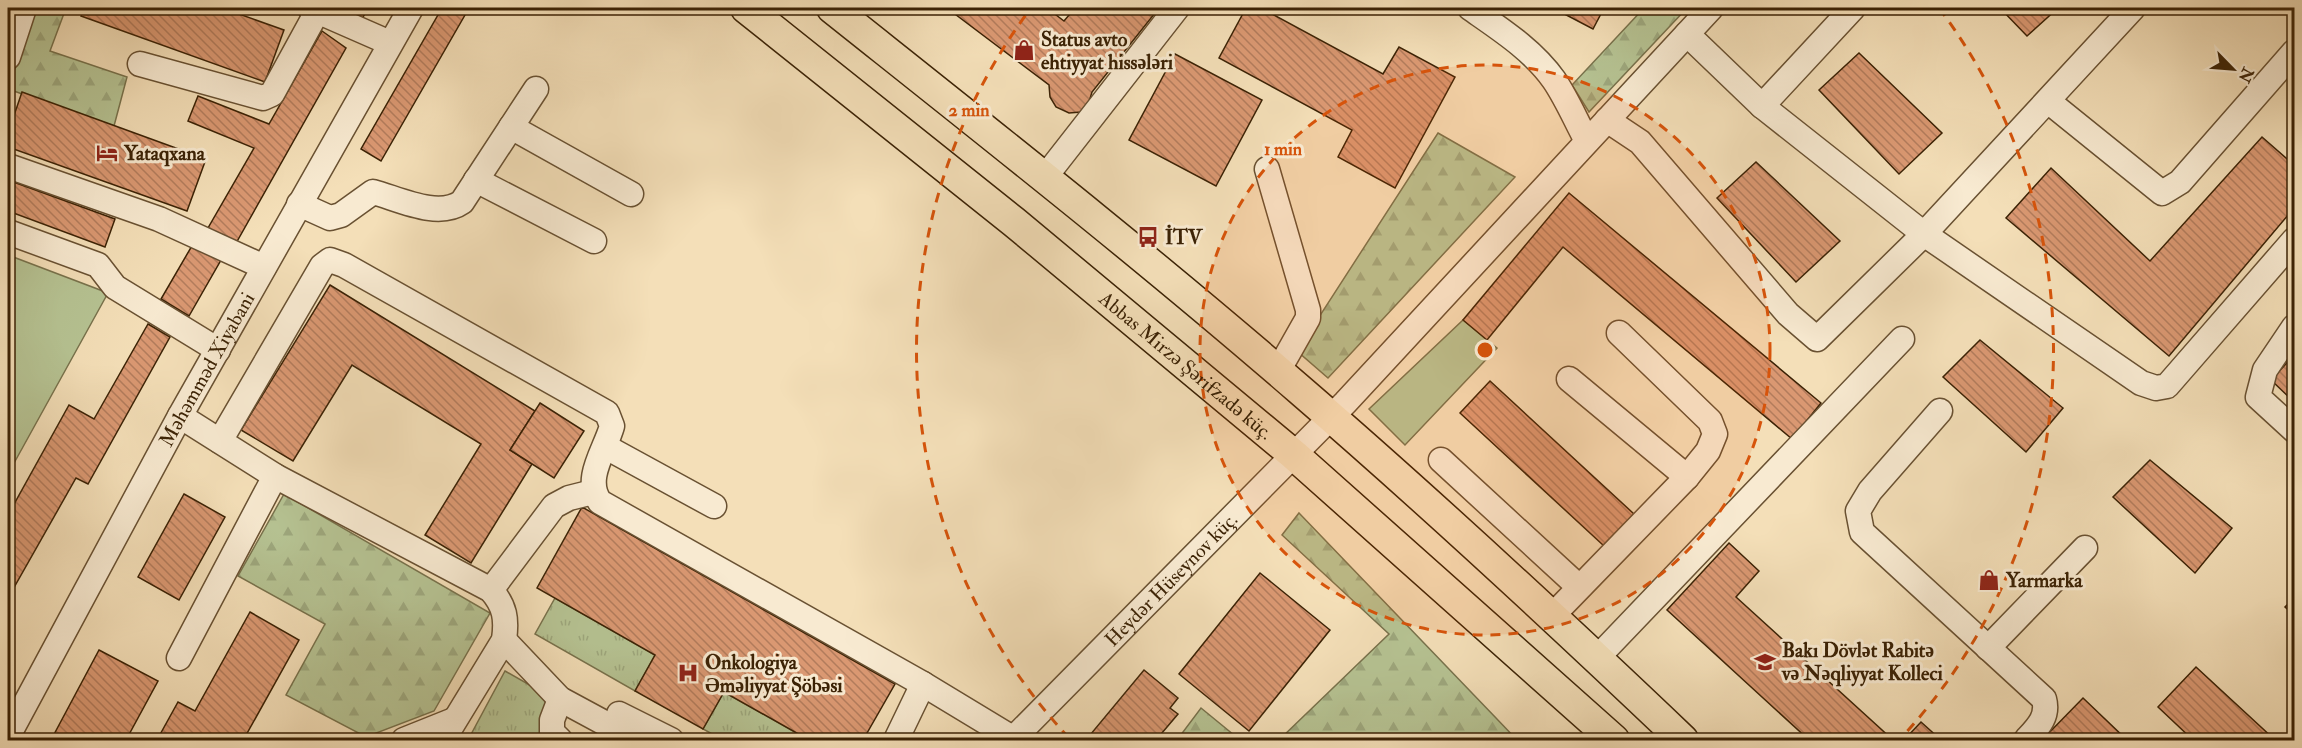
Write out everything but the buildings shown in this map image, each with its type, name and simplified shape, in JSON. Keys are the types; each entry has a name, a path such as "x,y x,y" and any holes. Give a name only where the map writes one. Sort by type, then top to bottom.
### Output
{"main road":[{"name":"Abbas Mirzə Şərifzadə küç.","path":"746,8 1014,222 1294,456 1614,741"},
{"path":"832,8 1045,177 1278,371 1553,615 1683,741"}],"street":[{"path":"8,57 24,8"},
{"name":"Məhəmməd Xiyabani","path":"8,736 180,416 411,8"},
{"path":"1045,177 1177,8"},
{"path":"1470,8 1521,45 1536,59 1553,80 1587,141"},
{"name":"Heydər Hüseynov küç.","path":"1013,740 1294,456 1711,8"},
{"path":"1762,106 1853,8"},
{"path":"1607,120 1640,142 1788,314 1818,339 1924,234 2133,8"},
{"path":"140,64 263,99 272,94 314,9 390,43"},
{"path":"1687,34 1762,106 1924,234 2141,382 2157,388 2167,386 2295,240"},
{"path":"2048,101 2162,194 2180,182 2292,60"},
{"path":"299,204 330,218 341,215 373,192 434,209 452,210 462,202 536,89"},
{"path":"511,127 632,194"},
{"path":"8,166 159,219 264,267"},
{"path":"1267,169 1308,310 1308,318 1278,371"},
{"path":"476,180 594,241"},
{"path":"8,232 98,265 115,287 218,350"},
{"path":"219,441 312,280 322,266 330,260 344,264 607,413 612,426 606,447 592,479 592,492 600,502 923,684 1013,740"},
{"path":"2295,327 2265,370 2258,397 2295,430"},
{"path":"1553,615 1687,477 1708,451 1715,434 1710,421 1619,333"},
{"path":"1597,658 1902,339"},
{"path":"1569,379 1687,477"},
{"path":"1940,411 1870,491 1858,511 1862,532 2044,699 2047,709 2040,724 2026,741"},
{"path":"180,416 275,476 491,590 503,604 506,624 504,640 449,730 404,741"},
{"path":"606,447 714,506"},
{"path":"1441,460 1580,587"},
{"path":"178,658 275,476"},
{"path":"491,590 554,506 569,498 592,492"},
{"path":"1988,648 2085,548"},
{"path":"504,640 537,672 560,699 636,741"},
{"path":"537,672 671,741"},
{"path":"896,741 923,684"},
{"path":"560,699 552,720 552,732 560,741"}],"green space":[{"path":"35,8 66,8 50,51 127,77 114,126 8,89"},
{"path":"1644,8 1687,8 1589,112 1572,85"},
{"path":"1438,133 1515,177 1328,378 1297,351"},
{"path":"8,255 108,293 8,474"},
{"path":"1463,320 1497,348 1405,445 1369,409"},
{"path":"284,494 490,613 434,711 366,737 286,695 325,624 238,576"},
{"path":"1299,513 1517,740 1426,740 1420,734 1414,740 1279,740 1389,634 1282,535"},
{"path":"555,598 655,655 635,691 535,634"},
{"path":"505,671 549,696 546,740 468,740"},
{"path":"724,692 809,740 723,740 703,729"},
{"path":"1201,708 1240,740 1177,740"}],"place":[{"name":"Status avto ehtiyyat hissələri","path":"1024,50"},
{"name":"Yataqxana","path":"107,153"},
{"name":"İTV","path":"1148,237"},
{"name":"Yarmarka","path":"1989,580"},
{"name":"Bakı Dövlət Rabitə və Nəqliyyat Kolleci","path":"1765,662"},
{"name":"Onkologiya Əməliyyat Şöbəsi","path":"688,673"}]}
